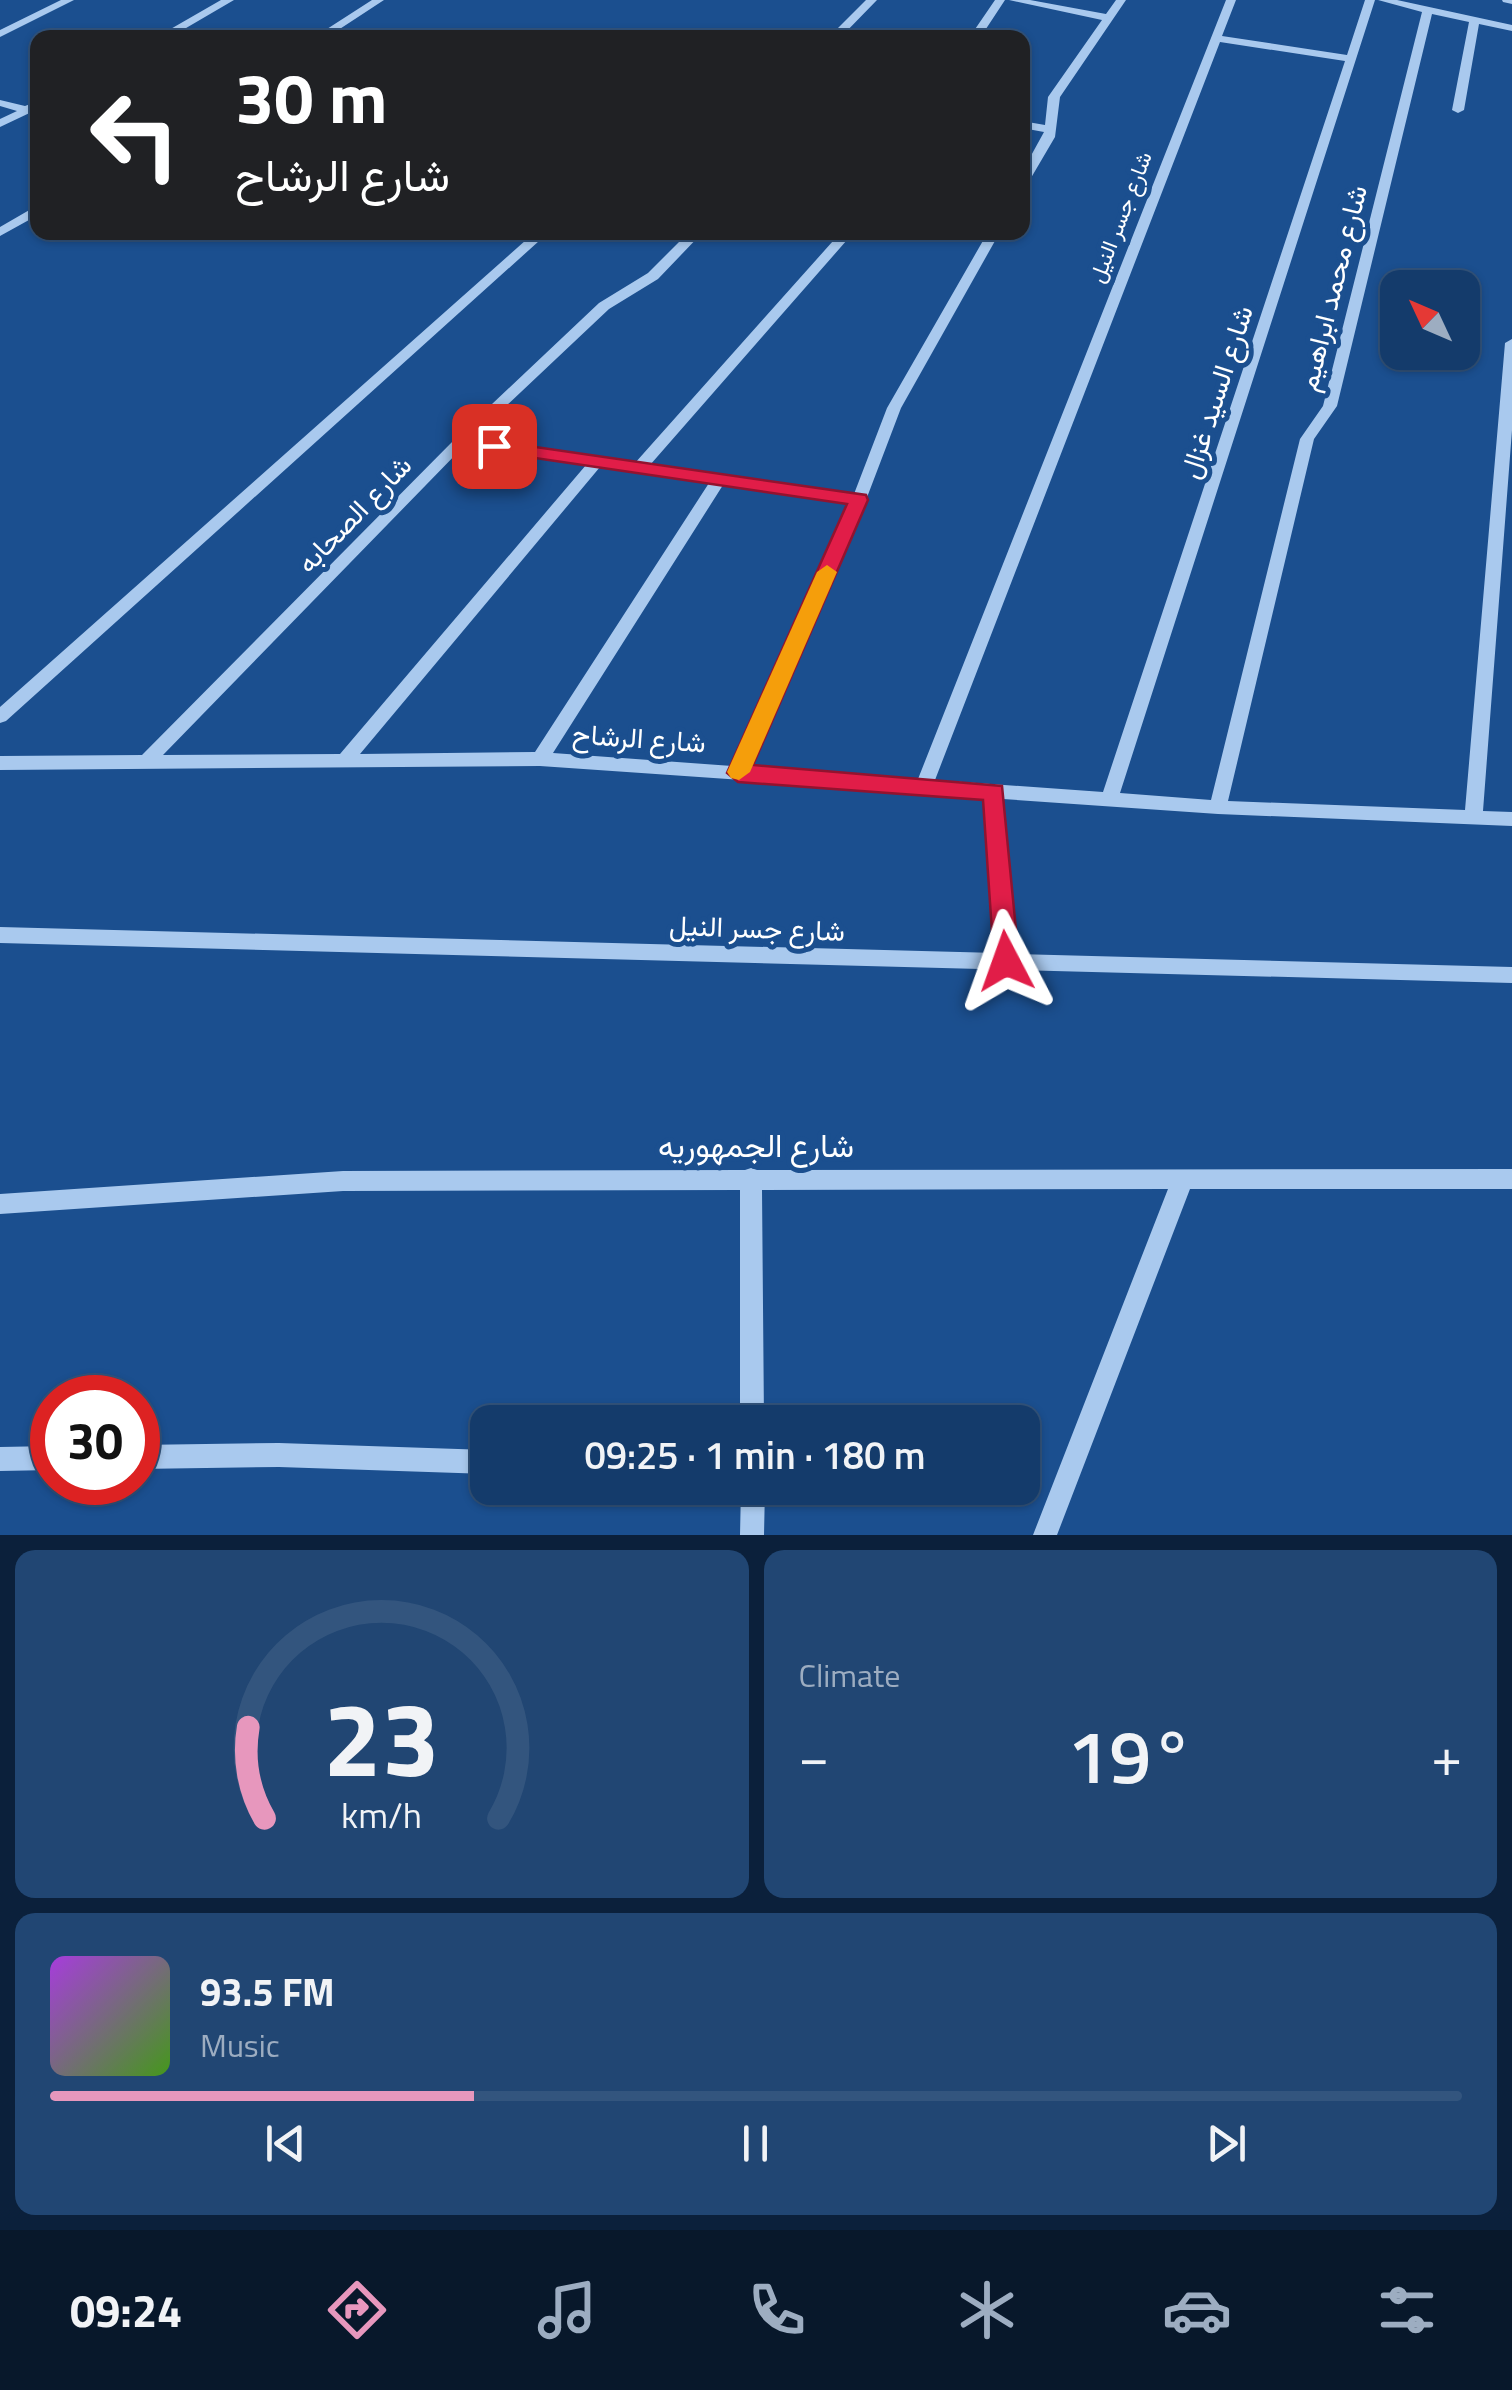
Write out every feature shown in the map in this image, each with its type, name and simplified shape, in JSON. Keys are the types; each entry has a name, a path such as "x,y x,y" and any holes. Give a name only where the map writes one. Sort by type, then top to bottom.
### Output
{"street":[{"path":"0,34 70,0"},
{"path":"175,30 229,0"},
{"path":"331,30 380,0"},
{"path":"841,30 872,0"},
{"path":"979,30 1000,0"},
{"path":"1014,0 1109,18"},
{"path":"1030,168 1050,130 1054,97 1121,0"},
{"name":"شارع جسر النيل","path":"924,786 1231,0"},
{"name":"شارع السيد غزال","path":"1110,800 1370,0"},
{"path":"1384,0 1512,28"},
{"name":"شارع محمد ابراهيم","path":"1218,807 1306,439 1330,406 1428,9"},
{"path":"1458,110 1474,20"},
{"path":"1217,38 1350,59"},
{"path":"0,103 30,107"},
{"path":"0,124 30,108"},
{"path":"1030,126 1050,130"},
{"path":"0,232 30,214"},
{"path":"0,717 534,240"},
{"name":"شارع الصحابه","path":"145,763 460,442 604,306 654,276 689,240"},
{"path":"639,468 841,240"},
{"path":"738,773 859,500 894,408 989,240"},
{"path":"1473,818 1512,342"},
{"path":"460,442 859,500"},
{"path":"344,761 596,462"},
{"path":"540,759 718,479"},
{"name":"شارع الرشاح","path":"0,763 540,759 1218,807 1512,819"},
{"path":"994,792 1006,961"},
{"name":"شارع جسر النيل","path":"0,935 1512,975"},
{"path":"751,1178 752,1405"},
{"path":"1044,1535 1183,1179"},
{"name":"شارع الجمهوريه","path":"0,1204 342,1182 1512,1179"},
{"path":"160,1457 279,1454 470,1461"},
{"path":"0,1459 30,1458"},
{"path":"752,1505 752,1535"}],"slow traffic":[{"path":"739,772 827,572"}],"route":[{"path":"494,446 859,500 738,773 994,792 1006,961"}]}
